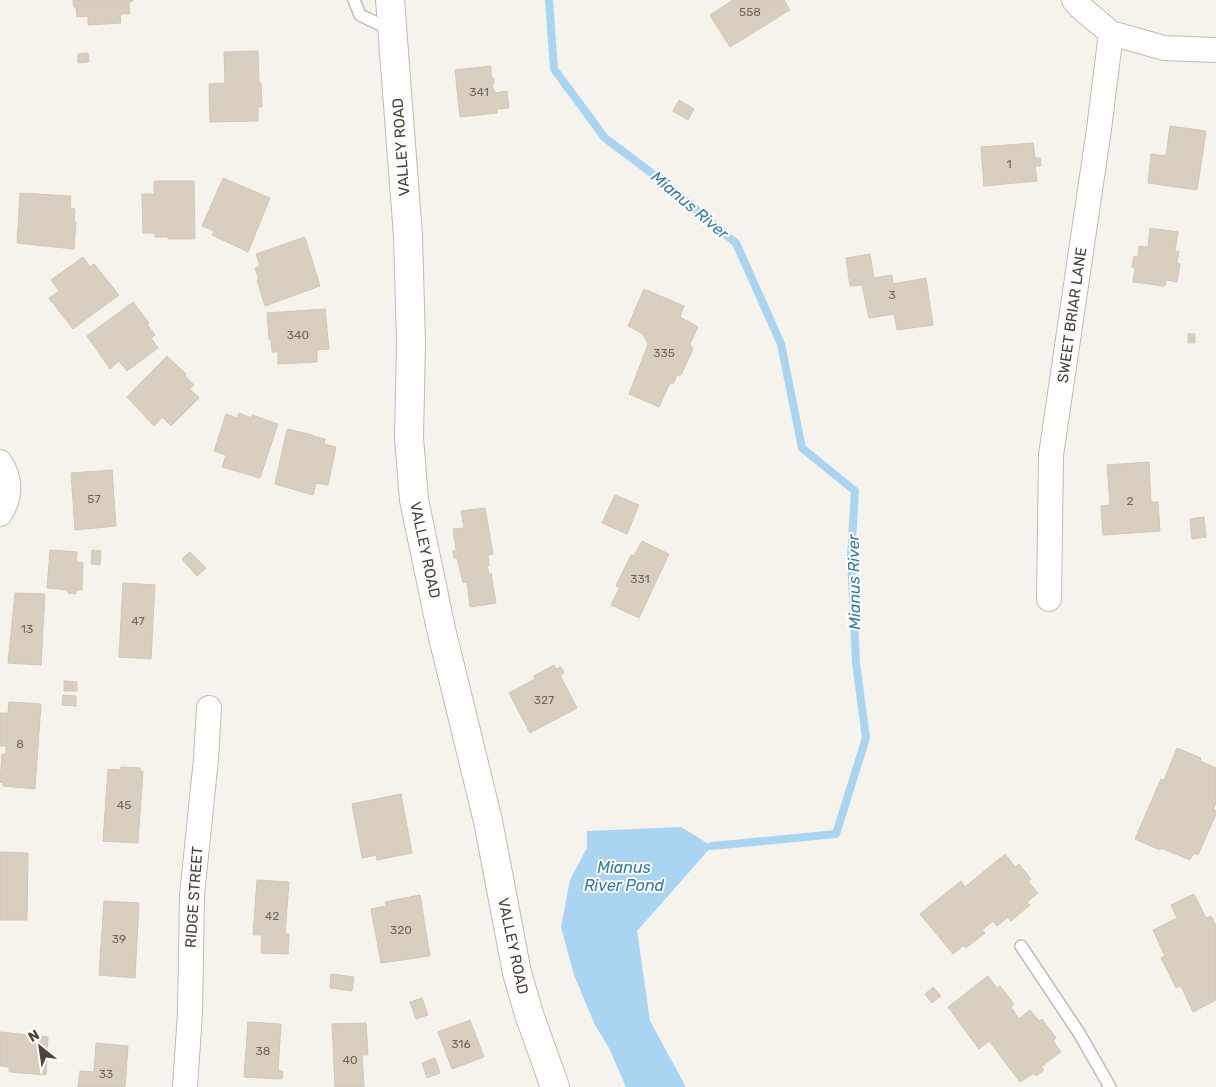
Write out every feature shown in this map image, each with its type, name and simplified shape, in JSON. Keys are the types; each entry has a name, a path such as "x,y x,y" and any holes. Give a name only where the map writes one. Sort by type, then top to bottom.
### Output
{"street":[{"name":"VALLEY ROAD","path":"390,0 408,236 411,342 409,438 414,500 441,629 488,821 517,973 554,1087"},
{"path":"1074,0 1078,6 1111,33 1164,48 1216,50"},
{"name":"SWEET BRIAR LANE","path":"1049,599 1051,455 1098,138 1111,33"},
{"path":"0,462 7,475 9,491 8,498 0,514"},
{"name":"RIDGE STREET","path":"185,1087 190,1014 192,895 206,759 209,708"}],"lane":[{"path":"354,0 360,15 392,30"},
{"path":"1021,946 1079,1033 1110,1087"}],"water":[{"name":"Mianus River Pond","path":"681,827 712,846 637,931 650,1021 686,1087 626,1087 609,1048 595,1025 574,975 561,927 570,880 587,848 587,831"}],"building":[{"path":"73,0 133,1 129,2 130,14 120,14 121,23 88,25 88,16 77,17"},
{"path":"733,0 784,0 790,10 730,47 710,15"},
{"path":"258,51 262,107 258,107 258,121 210,122 209,84 225,83 224,52"},
{"path":"88,53 89,62 78,63 78,54"},
{"path":"491,66 493,90 495,93 507,91 509,108 497,109 497,113 460,117 455,70"},
{"path":"679,100 694,109 688,120 673,111"},
{"path":"1170,126 1206,131 1197,190 1148,183 1151,154 1166,156"},
{"path":"1033,143 1035,158 1040,158 1041,166 1035,166 1037,181 984,186 981,147"},
{"path":"223,178 270,198 248,252 212,235 214,231 202,226"},
{"path":"154,181 194,181 195,239 168,239 168,237 155,237 155,233 143,233 142,194 154,194"},
{"path":"20,193 71,196 70,208 75,209 74,222 76,222 74,249 17,243"},
{"path":"1150,228 1178,232 1175,251 1179,251 1177,263 1180,264 1177,282 1166,280 1165,286 1133,282 1135,268 1132,267 1134,256 1138,257 1139,246 1148,247"},
{"path":"305,237 320,286 265,306 257,280 259,280 255,268 260,266 256,254"},
{"path":"870,254 874,278 892,275 893,284 926,278 933,325 897,330 894,314 869,318 862,285 850,286 846,258"},
{"path":"83,257 90,267 94,264 119,295 73,329 49,298 59,291 51,280"},
{"path":"644,289 684,306 680,317 698,327 690,344 693,349 681,375 677,375 673,384 670,383 659,407 629,394 648,344 643,334 628,326"},
{"path":"133,302 149,323 147,324 155,335 151,338 158,348 127,371 119,361 110,369 87,336"},
{"path":"325,309 329,349 317,350 317,362 278,364 278,352 272,352 271,339 269,340 267,313"},
{"path":"1188,334 1195,334 1195,343 1188,343"},
{"path":"167,356 186,374 185,376 194,385 190,389 199,398 171,426 162,417 154,426 127,397"},
{"path":"239,413 252,418 252,415 278,424 260,478 222,467 226,455 214,451 226,414 237,418"},
{"path":"287,429 325,439 324,444 336,447 328,485 316,483 313,495 275,484"},
{"path":"1149,462 1151,502 1158,502 1160,531 1103,535 1101,506 1110,505 1107,465"},
{"path":"112,470 116,526 75,530 71,473"},
{"path":"615,495 639,505 627,534 602,523"},
{"path":"485,508 493,554 488,555 489,566 487,566 489,574 491,573 496,603 470,607 467,582 463,583 457,558 454,558 453,551 456,550 453,529 464,528 461,511"},
{"path":"1204,517 1206,537 1192,539 1190,519"},
{"path":"642,541 669,554 639,618 611,605 620,587 616,586 631,555 634,556"},
{"path":"50,550 77,552 76,562 83,563 82,590 76,590 76,594 68,593 68,590 47,588"},
{"path":"92,550 101,551 100,565 91,564"},
{"path":"190,552 206,568 197,576 182,559"},
{"path":"123,583 155,585 151,659 119,657"},
{"path":"15,593 45,594 41,665 8,663"},
{"path":"554,665 556,669 561,667 564,673 560,675 577,708 530,733 509,693 535,679 534,676"},
{"path":"64,681 77,682 77,691 64,691"},
{"path":"63,695 76,696 76,706 62,705"},
{"path":"9,702 41,704 35,789 3,786 3,783 0,782 2,754 6,754 6,746 0,746 0,713 8,713"},
{"path":"1177,748 1201,758 1200,761 1216,768 1216,803 1213,810 1216,811 1216,814 1198,855 1194,853 1190,860 1135,839 1161,779 1164,780"},
{"path":"121,767 140,768 140,771 143,771 138,843 103,841 108,769 120,770"},
{"path":"401,794 412,853 377,860 376,855 362,858 352,804"},
{"path":"0,852 28,853 27,920 0,920"},
{"path":"1005,854 1015,867 1019,864 1031,879 1028,881 1038,893 1027,902 1030,905 1011,921 1008,917 997,926 993,921 982,930 985,933 966,948 963,946 953,954 920,914 961,881 965,887"},
{"path":"257,880 289,882 285,934 289,934 288,954 261,953 262,935 253,935"},
{"path":"1194,894 1206,918 1211,916 1216,926 1216,1000 1193,1012 1181,986 1176,988 1161,958 1165,956 1153,930 1177,918 1171,905"},
{"path":"420,895 430,956 381,963 371,909 386,906 385,902"},
{"path":"104,901 139,903 135,978 99,975"},
{"path":"331,974 354,977 352,991 330,988"},
{"path":"988,976 997,988 1000,986 1014,1004 1011,1007 1019,1019 1030,1010 1039,1021 1042,1019 1056,1038 1053,1041 1061,1052 1041,1067 1044,1070 1036,1076 1034,1073 1020,1082 989,1041 979,1049 948,1007"},
{"path":"933,987 941,996 932,1003 925,994"},
{"path":"422,998 428,1015 416,1019 410,1002"},
{"path":"470,1020 484,1057 452,1069 438,1032"},
{"path":"248,1022 281,1024 278,1071 283,1071 282,1079 244,1077"},
{"path":"366,1023 368,1055 362,1055 364,1087 335,1087 332,1024"},
{"path":"0,1032 48,1037 46,1075 9,1072 9,1067 0,1066"},
{"path":"96,1043 128,1046 125,1087 78,1087 80,1071 94,1072"},
{"path":"435,1058 440,1073 427,1078 422,1063"}],"waterway":[{"name":"Mianus River","path":"549,0 554,69 605,138 665,183 736,243 781,344 802,448 855,491 851,556 856,663 866,738 836,834 712,846"}]}
